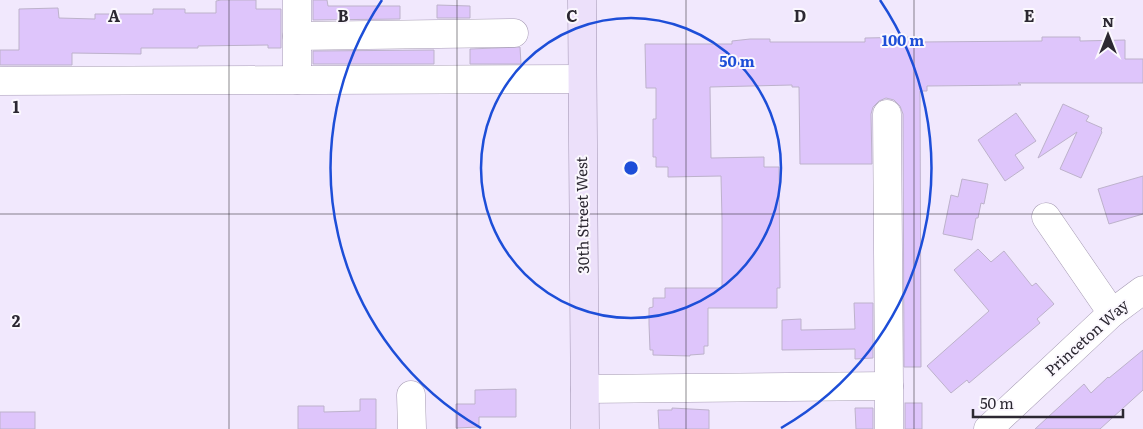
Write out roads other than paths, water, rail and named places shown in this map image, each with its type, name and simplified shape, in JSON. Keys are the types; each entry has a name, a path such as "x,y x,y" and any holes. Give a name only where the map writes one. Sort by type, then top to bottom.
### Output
{"main road":[{"name":"30th Street West","path":"582,0 585,429"}],"street":[{"path":"297,0 297,80"},
{"path":"297,36 514,33"},
{"path":"0,82 582,79"},
{"path":"888,114 889,429"},
{"path":"1046,217 1112,313"},
{"name":"Princeton Way","path":"988,429 1112,313 1143,290"},
{"path":"585,389 889,386"},
{"path":"411,395 412,429"}]}
